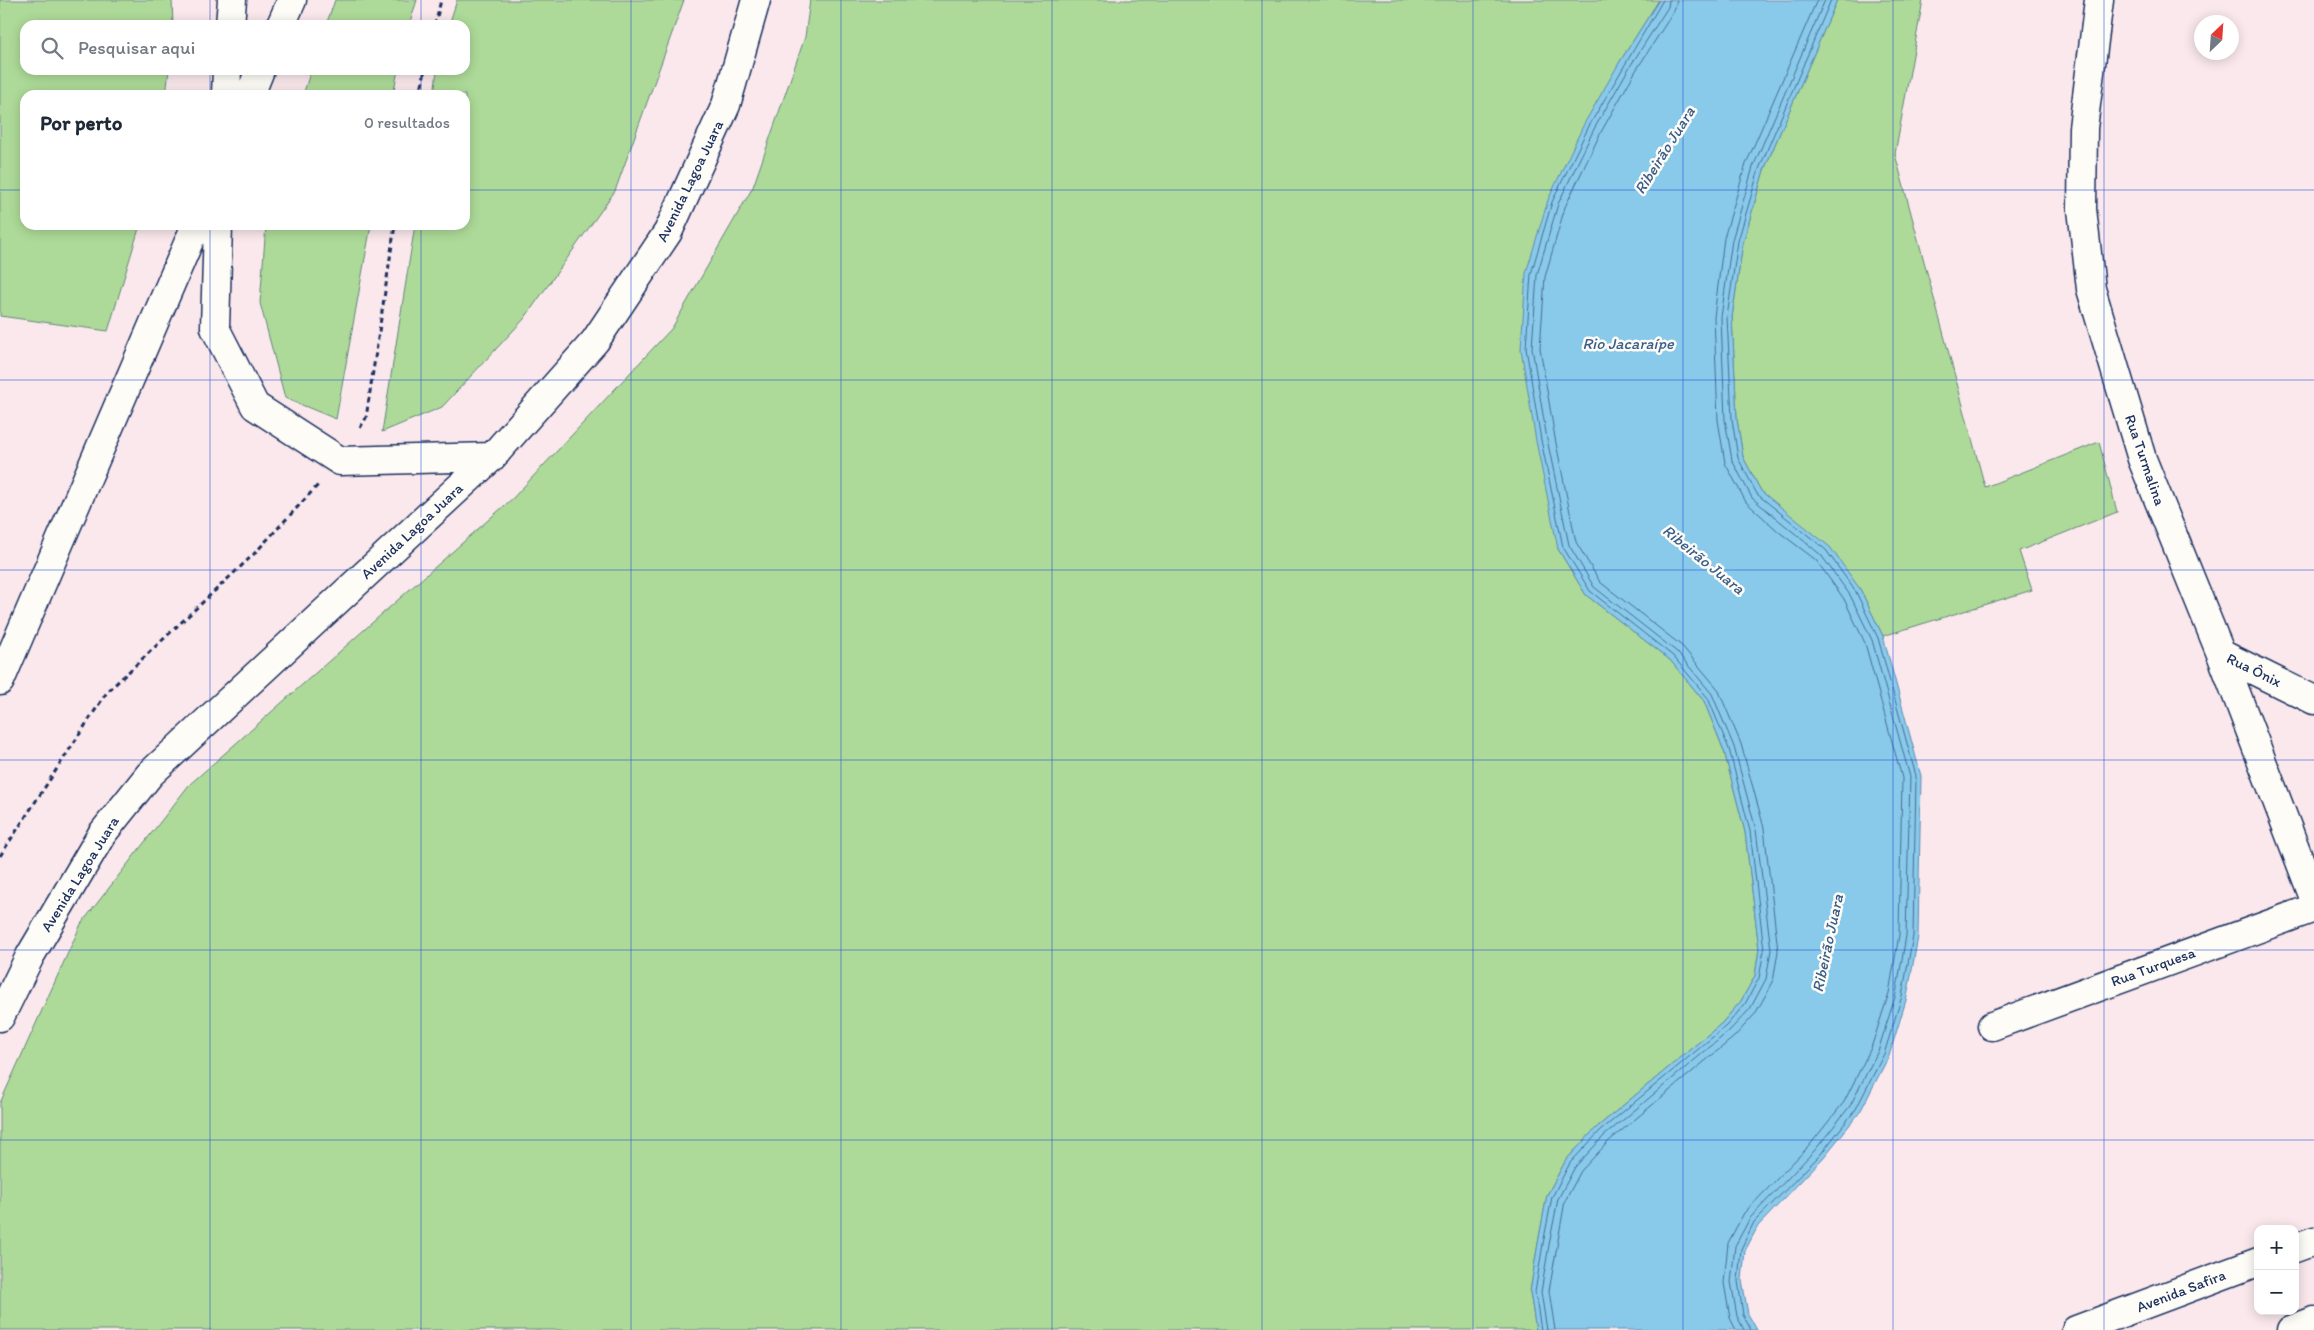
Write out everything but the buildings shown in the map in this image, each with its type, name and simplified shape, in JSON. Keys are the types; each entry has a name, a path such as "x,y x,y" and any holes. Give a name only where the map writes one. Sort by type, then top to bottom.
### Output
{"main road":[{"path":"230,20 232,0"},
{"path":"282,20 292,0"},
{"name":"Avenida Lagoa Juara","path":"0,1017 30,956 102,834 150,774 492,457 594,341 668,232 726,105 756,0"},
{"name":"Rua Turmalina","path":"2099,0 2083,128 2082,209 2091,289 2142,459 2221,654 2314,898"},
{"path":"226,90 227,75"},
{"path":"252,90 258,75"},
{"path":"0,681 194,230"},
{"path":"218,230 215,328 255,406 340,461 492,457"},
{"name":"Rua Ônix","path":"2221,654 2314,700"},
{"name":"Rua Turquesa","path":"1992,1026 2314,908"},
{"path":"2299,1246 2314,1240"},
{"name":"Avenida Safira","path":"2076,1330 2254,1263"},
{"path":"2290,1330 2314,1321"}],"path":[{"path":"436,20 441,0"},
{"path":"421,90 424,75"},
{"path":"0,856 107,692 253,555 340,461 366,418 394,230"}],"green space":[{"path":"0,0 172,0 173,20 20,20 20,75 168,75 167,90 20,90 20,230 138,230 108,331 0,316"},
{"path":"335,0 417,0 411,20 328,20"},
{"path":"457,0 684,0 615,191 524,319 442,407 382,432 414,230 470,230 470,90 435,90 436,75 470,75 470,20 451,20"},
{"path":"810,0 1659,0 1619,63 1558,549 1586,595 1670,660 1704,701 1724,751 1745,832 1759,949 1755,976 1741,1001 1722,1023 1596,1128 1566,1160 1547,1195 1538,1243 1530,1292 1536,1330 0,1330 0,1103 81,924 189,785 513,498 672,328 753,187 805,37"},
{"path":"1837,0 1923,0 1895,154 1985,487 2099,442 2117,512 2019,551 2032,590 1883,636 1860,589 1791,517 1761,491 1743,457 1737,419 1732,317 1743,243 1764,170"},
{"path":"309,75 397,75 394,90 305,90"},
{"path":"266,230 370,230 336,419 285,398 260,303"}],"water":[{"name":"Rio Jacaraípe","path":"1659,0 1837,0 1764,170 1743,243 1732,317 1737,419 1743,457 1761,491 1830,547 1860,589 1883,636 1921,776 1918,937 1907,997 1889,1056 1860,1112 1823,1158 1758,1226 1745,1251 1742,1280 1748,1314 1757,1330 1536,1330 1530,1292 1538,1243 1547,1195 1566,1160 1596,1128 1722,1023 1741,1001 1755,976 1759,949 1745,832 1724,751 1704,701 1670,660 1586,595 1558,549 1536,441 1521,349 1526,273 1548,200 1584,124 1619,63"}],"water label":[{"name":"Ribeirão Juara","path":"1664,150"},
{"name":"Ribeirão Juara","path":"1704,559"},
{"name":"Ribeirão Juara","path":"1827,943"}]}
